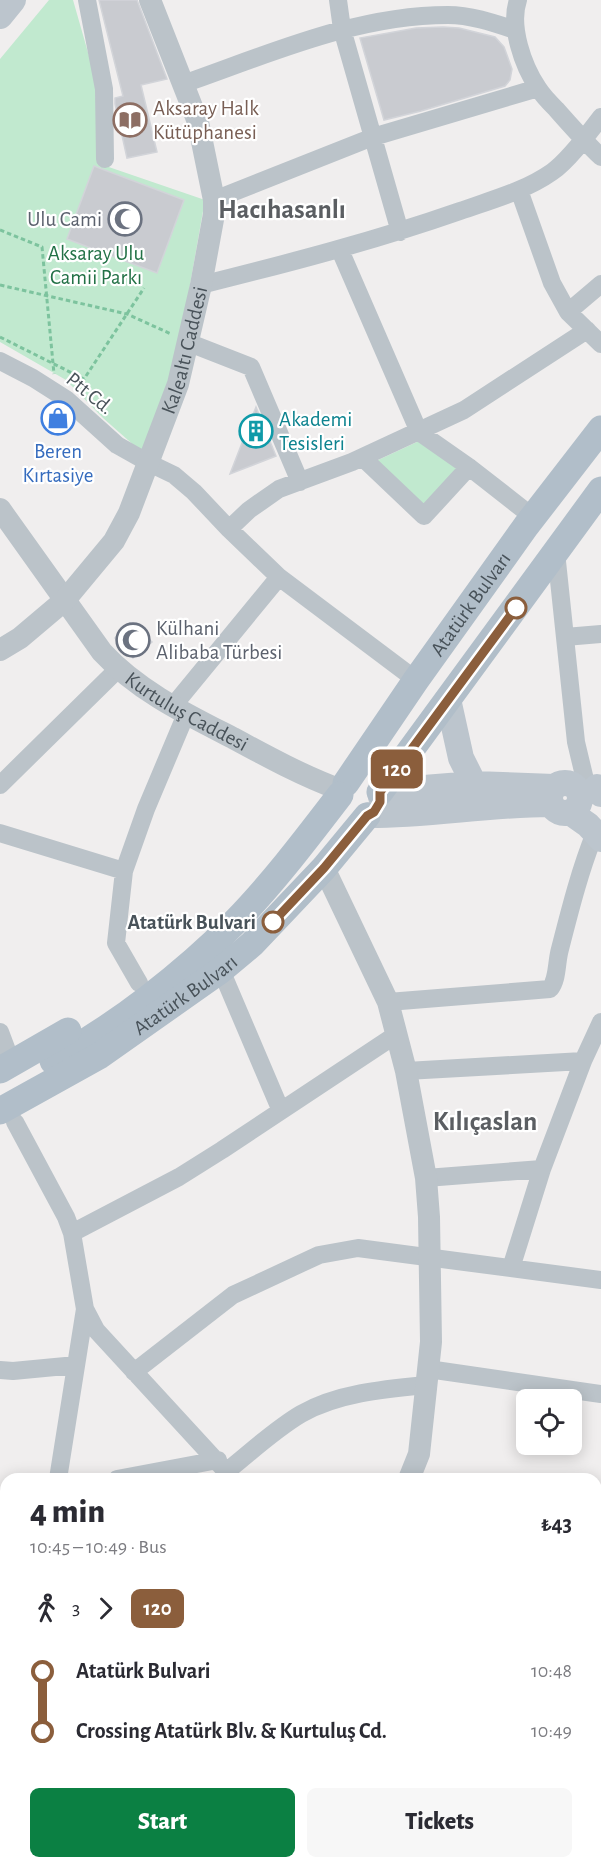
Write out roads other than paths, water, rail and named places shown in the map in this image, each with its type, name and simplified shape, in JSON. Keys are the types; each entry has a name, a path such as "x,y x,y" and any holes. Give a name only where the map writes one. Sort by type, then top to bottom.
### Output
{"main road":[{"path":"0,16 13,0"},
{"name":"Atatürk Bulvarı","path":"0,1090 77,1048 149,997 235,922 295,853 533,517 601,429"},
{"name":"Atatürk Bulvarı","path":"5,1121 74,1090 252,944 324,868 374,805 448,699 601,490"},
{"path":"448,699 461,758 474,784"},
{"path":"342,789 356,777 368,778 374,782 374,805"},
{"path":"374,805 399,790 474,784 580,793"},
{"path":"374,805 404,815 481,808 580,793"},
{"path":"580,793 598,836"},
{"path":"6,1068 69,1031 139,983 191,962"}],"street":[{"path":"87,0 104,90 105,159"},
{"name":"Kalealtı Caddesi","path":"0,650 20,638 65,600 114,541 129,513 178,384 201,285 214,214 214,200 198,122 150,0"},
{"path":"338,0 342,29 400,232"},
{"path":"518,0 515,9 515,30 523,57 538,88 583,140 601,157"},
{"path":"183,84 342,29 410,18 450,15 489,21 515,30"},
{"path":"214,200 373,137 538,88"},
{"path":"201,285 340,250 400,232 519,190 553,171 583,140 601,117"},
{"path":"519,190 552,283 568,312 601,344"},
{"path":"340,250 419,432 469,467 533,517"},
{"path":"568,312 601,284"},
{"path":"229,529 249,510 279,489 363,458 464,410 587,330"},
{"path":"187,342 251,367 300,482"},
{"name":"Ptt Cd.","path":"0,361 66,399 117,445 174,475 195,492 229,529 279,577 416,680"},
{"path":"363,458 424,516 469,467"},
{"name":"Kurtuluş Caddesi","path":"0,510 102,651 118,669 138,685 180,710 308,777 342,789"},
{"path":"556,552 580,793"},
{"path":"139,983 116,943 124,871 180,710 279,577"},
{"path":"565,637 601,634"},
{"path":"0,785 118,669"},
{"path":"0,832 124,871"},
{"path":"388,1002 550,989 555,982 559,951 580,874 598,836"},
{"path":"324,868 388,1002 406,1071 426,1178 429,1216 431,1342 419,1454 411,1473"},
{"path":"220,970 281,1111"},
{"path":"511,1268 542,1169 583,1061 601,1022"},
{"path":"0,1032 6,1068"},
{"path":"72,1233 179,1177 397,1034"},
{"path":"406,1071 583,1061"},
{"path":"5,1121 57,1197 72,1233 85,1309 96,1330 226,1470"},
{"path":"426,1178 542,1169"},
{"path":"134,1372 233,1295 319,1255 358,1248 601,1280"},
{"path":"59,1473 85,1309"},
{"path":"0,1370 14,1371 76,1365"},
{"path":"190,1473 226,1470 302,1414 334,1400 428,1377 601,1394"}],"place":[{"name":"Aksaray Halk Kütüphanesi","path":"130,120"},
{"name":"Ulu Cami","path":"125,219"},
{"name":"Beren Kırtasiye","path":"58,418"},
{"name":"Akademi Tesisleri","path":"256,431"},
{"name":"Külhani Alibaba Türbesi","path":"133,640"},
{"name":"Atatürk Bulvari","path":"273,922"}],"district":[{"name":"Hacıhasanlı","path":"282,209"},
{"name":"Kılıçaslan","path":"485,1121"}],"park label":[{"name":"Aksaray Ulu Camii Parkı","path":"96,265"}]}
